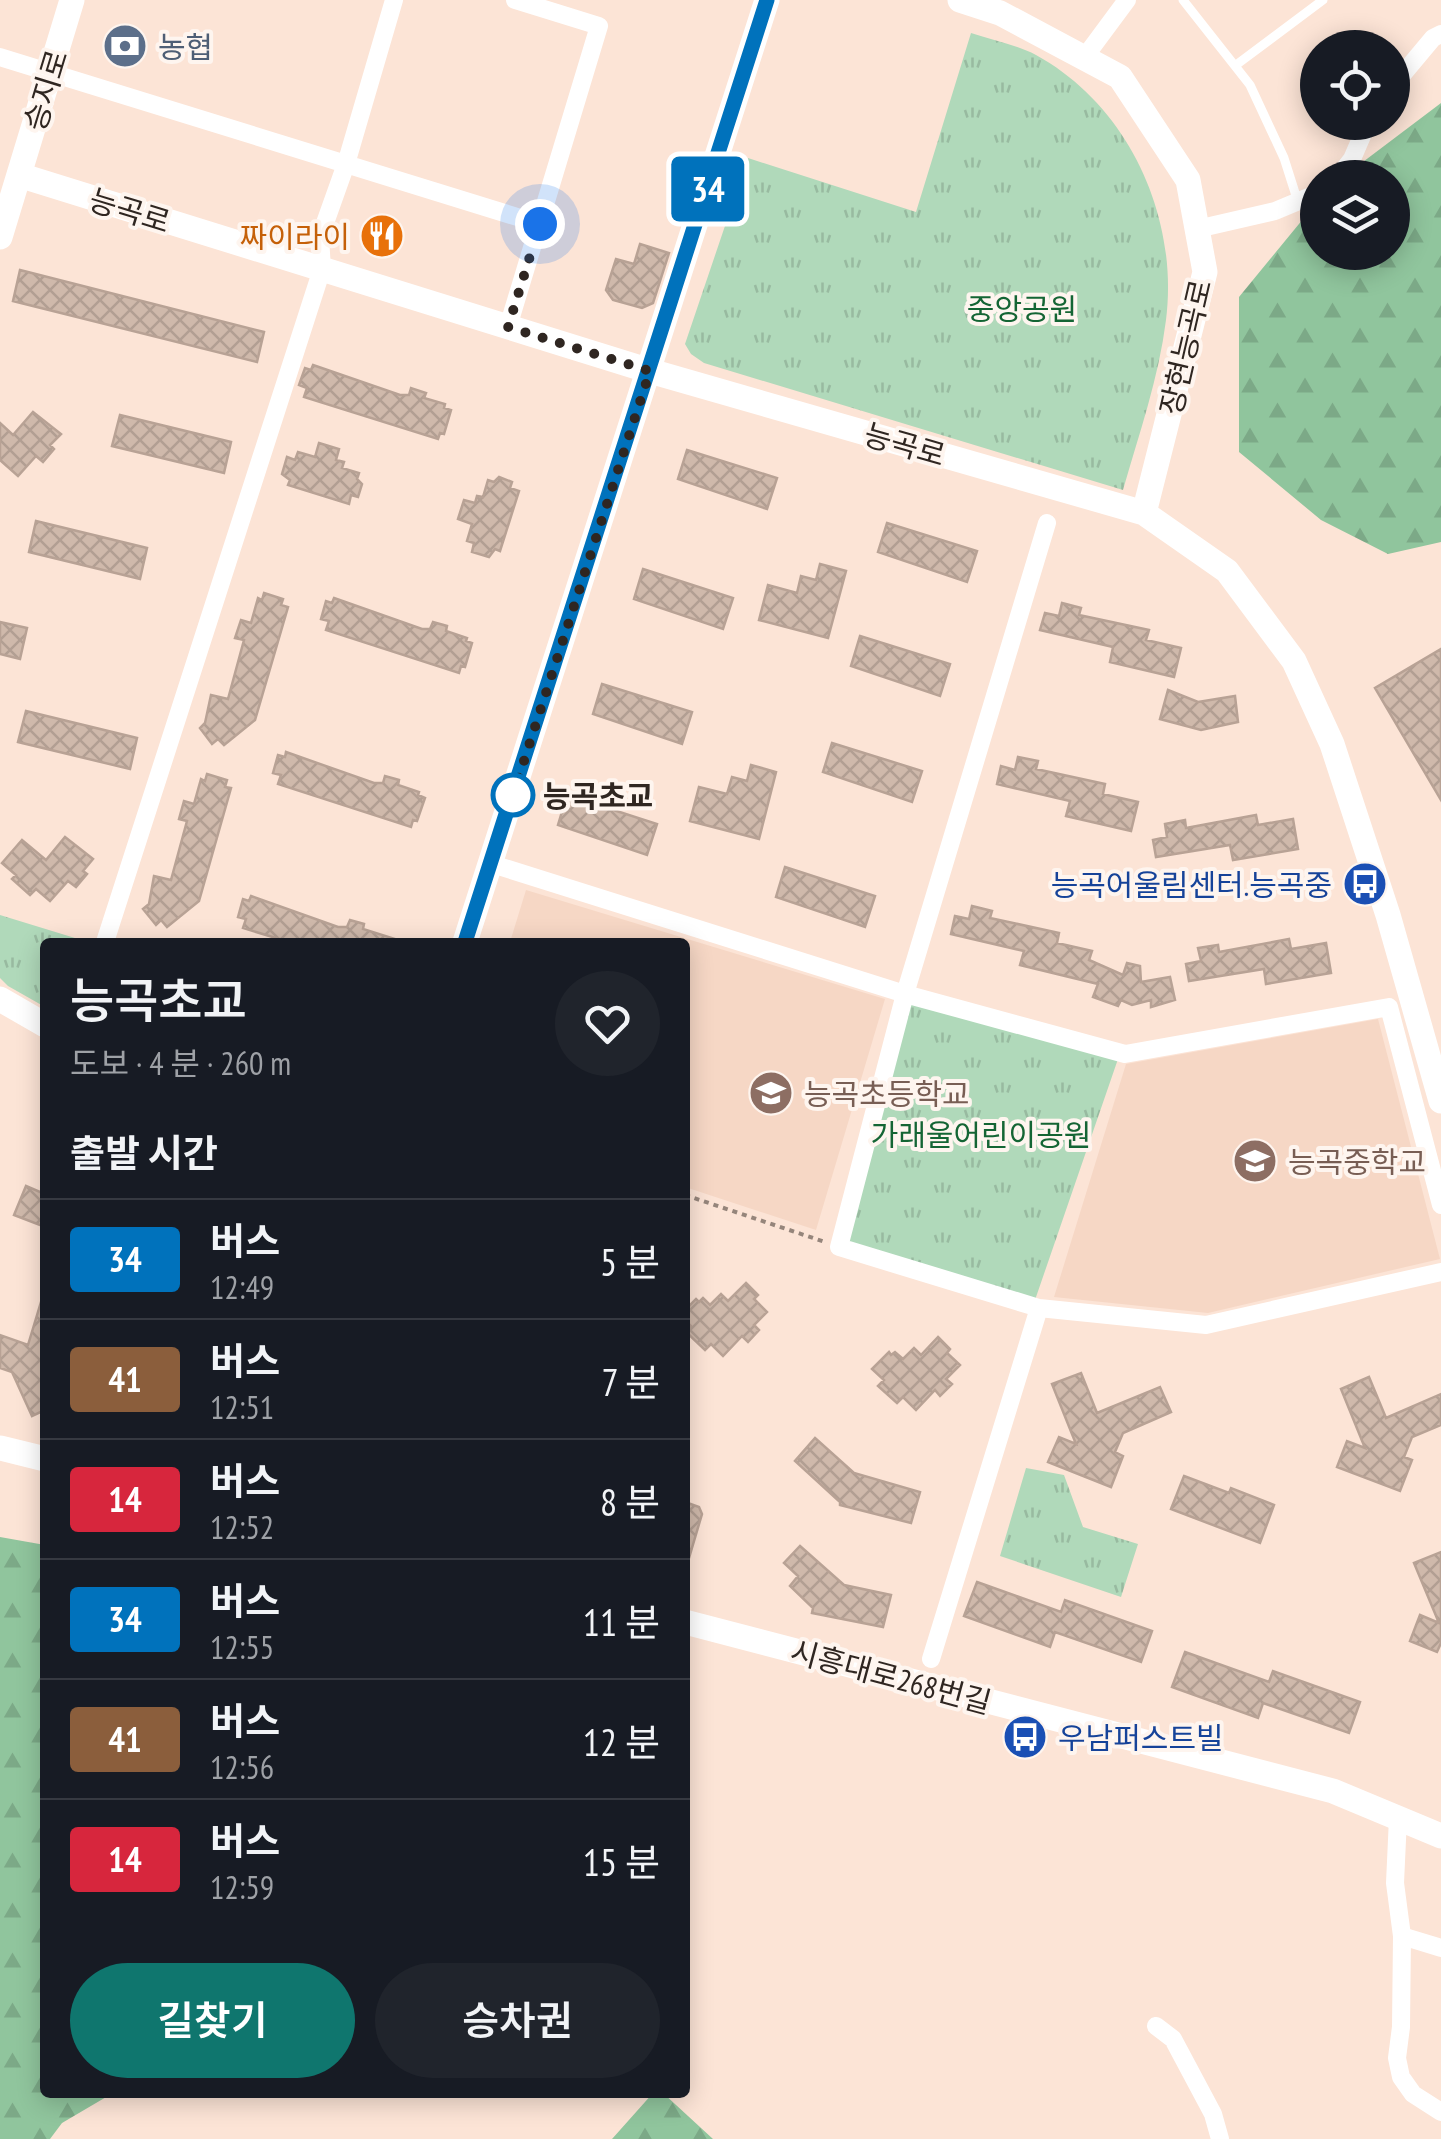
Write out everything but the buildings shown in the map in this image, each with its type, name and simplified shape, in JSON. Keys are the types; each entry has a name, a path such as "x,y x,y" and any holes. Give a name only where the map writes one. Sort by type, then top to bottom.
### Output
{"street":[{"name":"승지로","path":"0,238 72,0"},
{"path":"106,938 322,269 320,237 346,164 394,0"},
{"path":"508,327 600,26 515,0"},
{"path":"466,938 767,0"},
{"name":"장현능곡로","path":"960,0 1000,13 1120,78 1188,180 1205,272 1144,513"},
{"path":"1084,58 1127,0"},
{"path":"1410,65 1432,38 1441,34"},
{"path":"0,57 540,224"},
{"name":"능곡로","path":"19,175 650,371 1144,513 1227,570 1294,661 1332,744 1388,916 1441,1101"},
{"path":"1198,229 1276,212 1298,202"},
{"path":"1047,523 905,994 839,1247 1039,1308 1206,1326 1441,1272"},
{"path":"492,864 905,994 1126,1054 1389,1007 1441,1205"},
{"path":"0,999 40,1022"},
{"path":"931,1659 1039,1308"},
{"path":"0,1448 40,1458"},
{"name":"시흥대로268번길","path":"690,1623 1332,1791 1441,1836"},
{"path":"1398,1818 1395,1883 1402,1936 1397,2058 1401,2077 1413,2094 1441,2112"},
{"path":"1402,1936 1441,1948"},
{"path":"1156,2026 1174,2038 1213,2114 1220,2139"}],"lane":[{"path":"1182,0 1250,85 1284,158 1298,202"},
{"path":"1236,65 1323,0"}],"path":[{"path":"690,1197 839,1247"}],"shaded area":[{"name":"능곡초등학교","path":"526,890 684,938 511,938"},
{"name":"능곡초등학교","path":"690,940 885,999 816,1230 690,1189"},
{"name":"능곡중학교","path":"1378,1019 1440,1259 1208,1313 1054,1297 1126,1064"}],"green space":[{"name":"중앙공원","path":"971,33 1029,51 1069,77 1097,103 1141,168 1155,204 1168,281 1166,320 1154,384 1123,490 704,363 685,344 748,158 916,212"},
{"path":"1441,103 1441,542 1388,554 1321,520 1239,452 1239,297 1300,223 1300,270 1410,270 1410,160 1366,160 1392,140 1410,140 1410,126"},
{"path":"0,915 75,938 40,938 40,1004 0,978"},
{"name":"가래울어린이공원","path":"908,1002 1118,1059 1035,1300 841,1242"},
{"path":"1026,1468 1064,1475 1083,1527 1138,1544 1121,1597 1000,1556"},
{"path":"0,1537 40,1544 40,2098 104,2098 62,2123 50,2139 0,2139"},
{"path":"649,2098 668,2098 713,2139 612,2139"}],"bus line":[{"name":"34","path":"466,938 767,0"}],"place":[{"name":"농협","path":"125,46"},
{"name":"짜이라이","path":"382,236"},
{"name":"능곡초교","path":"513,795"},
{"name":"능곡어울림센터.능곡중","path":"1365,884"},
{"name":"능곡초등학교","path":"771,1093"},
{"name":"능곡중학교","path":"1255,1161"},
{"name":"우남퍼스트빌","path":"1025,1737"}],"route":[{"path":"513,795 650,371 508,327 540,224"}]}
